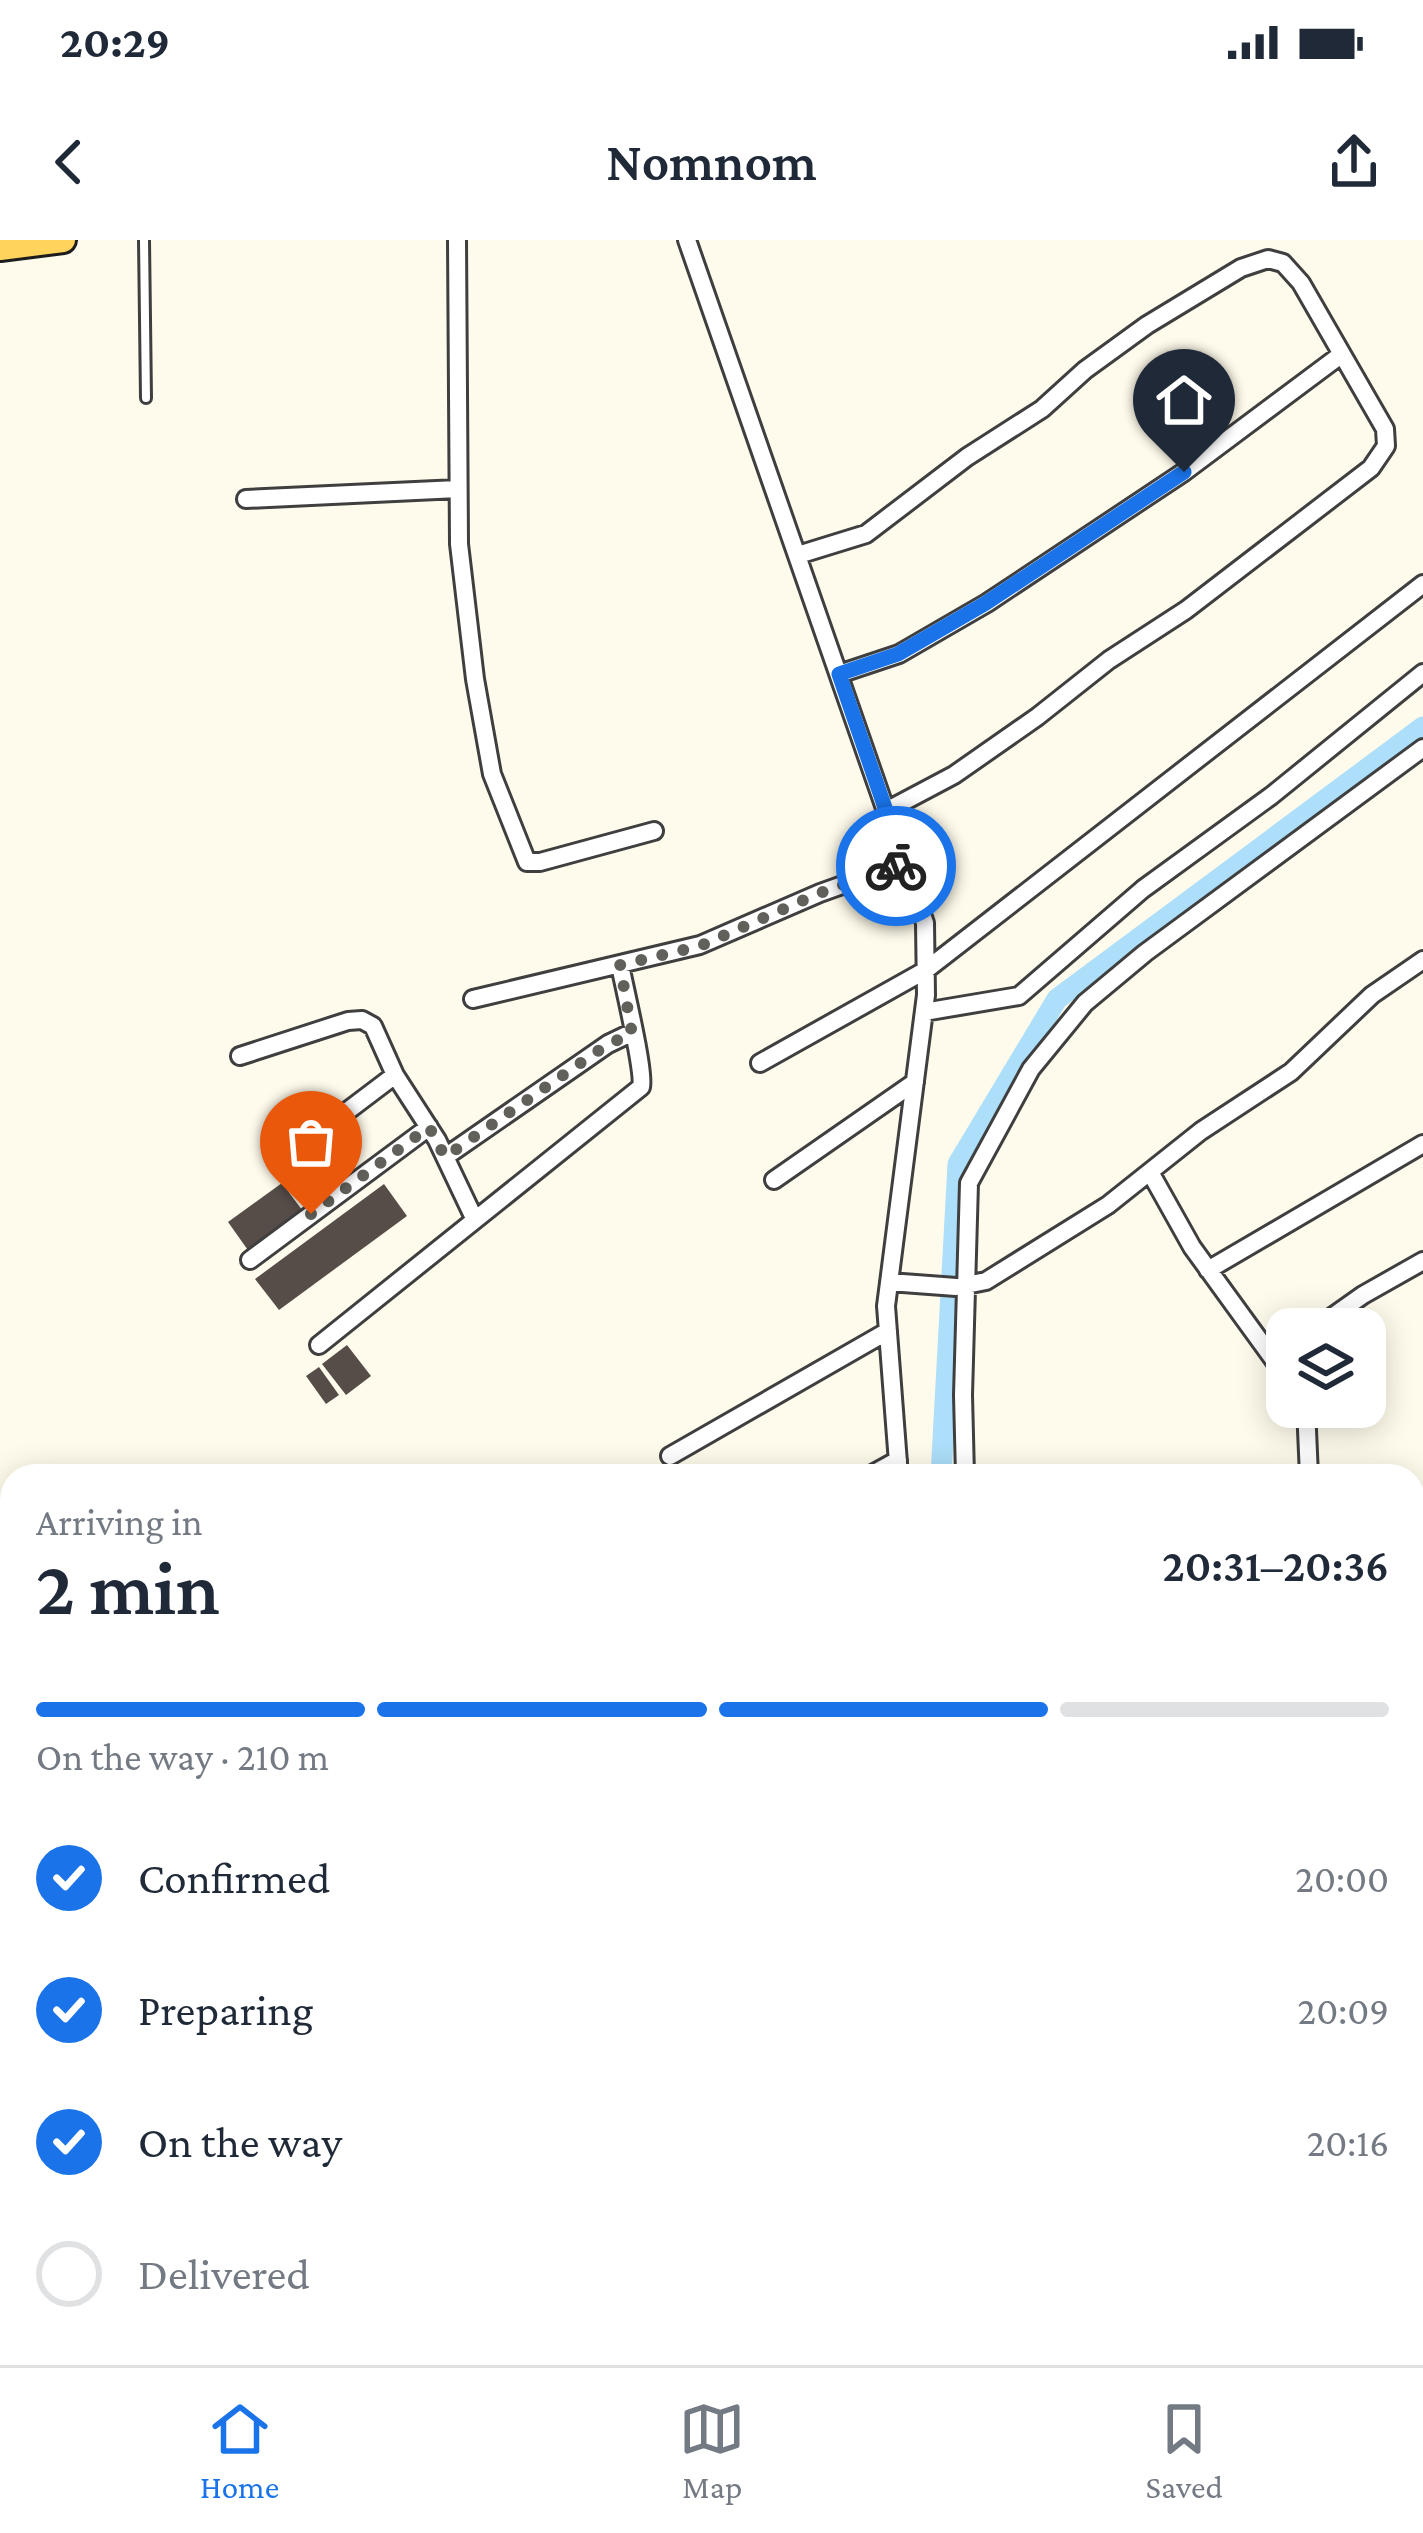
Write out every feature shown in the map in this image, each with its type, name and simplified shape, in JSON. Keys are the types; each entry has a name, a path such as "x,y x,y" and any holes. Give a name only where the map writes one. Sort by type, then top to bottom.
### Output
{"main road":[{"path":"0,248 63,240"}],"street":[{"path":"457,240 459,544 492,773 527,862 654,831"},
{"path":"687,240 925,923 924,1012 889,1282 898,1464"},
{"path":"798,555 866,534 967,457 1042,409 1085,370 1147,326 1258,260 1276,260 1291,270 1387,437 1371,468 1186,610 1109,660 954,775 886,811"},
{"path":"839,674 898,654 986,603 1184,472 1342,354"},
{"path":"246,499 458,489"},
{"path":"760,1064 926,970 1423,584"},
{"path":"924,1012 1019,996 1143,889 1271,796 1423,673"},
{"path":"964,1464 954,1287 969,1183 1031,1069 1085,1003 1145,953 1423,748"},
{"path":"473,999 700,946 820,893 904,863"},
{"path":"889,1282 954,1287 986,1281 1073,1227 1201,1131 1291,1072 1372,995 1423,960"},
{"path":"319,1345 641,1087 643,1072 620,965"},
{"path":"240,1056 362,1020 374,1026 395,1075 429,1127 475,1220"},
{"path":"445,1157 608,1044 632,1034"},
{"path":"284,1159 395,1075"},
{"path":"774,1180 915,1082"},
{"path":"250,1260 429,1127"},
{"path":"1208,1270 1423,1144"},
{"path":"1150,1172 1208,1270 1266,1337"},
{"path":"1345,1308 1423,1262"},
{"path":"670,1456 888,1331"},
{"path":"1307,1428 1308,1464"}],"lane":[{"path":"144,240 146,398"}],"building":[{"path":"331,1138 356,1173 333,1189 307,1155"},
{"path":"282,1183 305,1214 250,1253 228,1222"},
{"path":"384,1184 407,1216 279,1310 255,1279"},
{"path":"347,1345 371,1376 346,1395 322,1364"},
{"path":"319,1367 339,1395 326,1404 306,1376"}],"waterway":[{"path":"942,1464 958,1164 1057,999 1423,727"}],"way so far":[{"path":"311,1214 429,1127 445,1157 608,1044 632,1034 620,965 700,946 820,893 896,866"}],"route":[{"path":"896,866 904,863 839,674 898,654 986,603 1184,472"}]}
